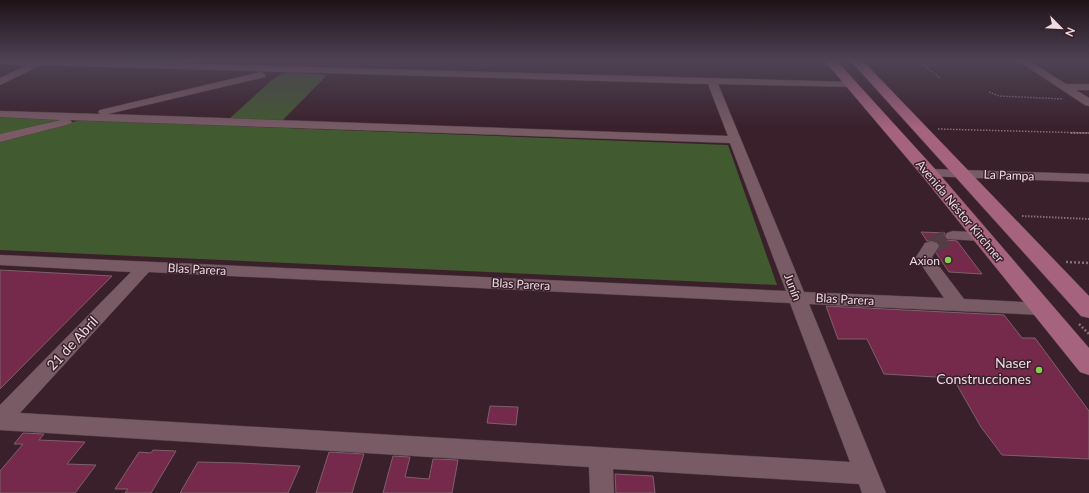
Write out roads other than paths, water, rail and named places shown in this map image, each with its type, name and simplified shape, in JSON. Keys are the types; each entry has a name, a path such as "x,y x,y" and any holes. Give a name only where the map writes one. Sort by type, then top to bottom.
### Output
{"main road":[{"name":"Avenida Néstor Kirchner","path":"878,83 1089,310"},
{"name":"Avenida Néstor Kirchner","path":"852,85 929,172 1089,365"}],"street":[{"path":"0,138 227,83"},
{"name":"Junín","path":"713,83 870,483"},
{"path":"782,83 852,85"},
{"path":"1058,83 1086,102"},
{"path":"1064,87 1089,87"},
{"path":"0,114 736,140"},
{"name":"La Pampa","path":"929,172 1089,178"},
{"path":"953,236 981,236"},
{"path":"931,246 924,257 958,304"},
{"name":"Blas Parera","path":"0,260 1042,309"},
{"name":"21 de Abril","path":"0,420 145,266"},
{"path":"0,420 601,458 870,483"},
{"path":"601,458 602,493"}],"tunnel":[{"path":"931,246 953,236"}],"place":[{"name":"Axion","path":"948,260"},
{"name":"Naser Construcciones","path":"1039,370"}]}
